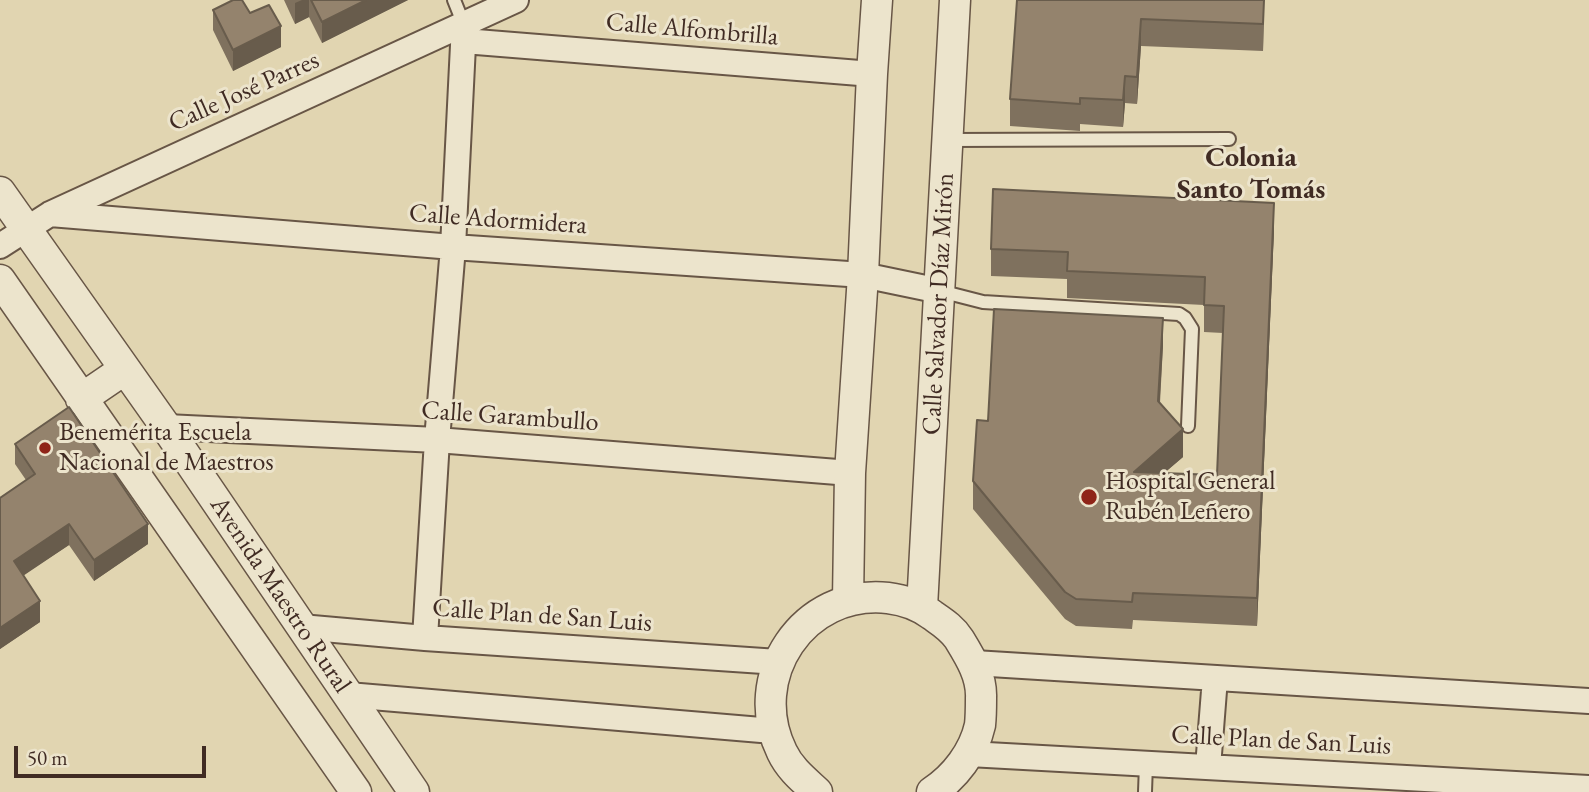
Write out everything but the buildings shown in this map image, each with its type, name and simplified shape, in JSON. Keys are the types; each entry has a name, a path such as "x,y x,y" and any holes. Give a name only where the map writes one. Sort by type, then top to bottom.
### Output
{"street":[{"name":"Calle José Parres","path":"0,246 38,221 464,33 516,0"},
{"path":"848,600 850,473 877,0"},
{"name":"Calle Salvador Díaz Mirón","path":"922,607 955,0"},
{"name":"Calle Alfombrilla","path":"464,33 872,74"},
{"path":"425,638 437,440 453,247 464,33"},
{"name":"Avenida Maestro Rural","path":"0,192 38,221 125,369 414,792"},
{"name":"Calle Adormidera","path":"38,221 863,275 940,291"},
{"name":"Avenida Maestro Rural","path":"0,280 356,792"},
{"path":"81,399 125,369"},
{"name":"Calle Garambullo","path":"166,427 437,440 850,473"},
{"path":"817,792 798,775 783,755 773,731 770,696 778,662 795,635 819,613 848,600 873,597 898,599 922,607 953,630 974,663 982,694 980,725 969,754 946,783 932,792"},
{"name":"Calle Plan de San Luis","path":"301,627 778,662"},
{"path":"974,663 1589,701"},
{"path":"1208,766 1215,678"},
{"path":"348,695 773,731"},
{"name":"Calle Plan de San Luis","path":"969,754 1589,788"}],"lane":[{"path":"454,0 464,33"},
{"path":"948,140 1229,139"},
{"path":"940,291 983,302 1178,314 1185,318 1192,329 1188,426"},
{"path":"1145,792 1146,764"}],"place":[{"name":"Benemérita Escuela Nacional de Maestros","path":"45,448"},
{"name":"Hospital General Rubén Leñero","path":"1089,497"}],"district":[{"name":"Colonia Santo Tomás","path":"1251,174"}]}
